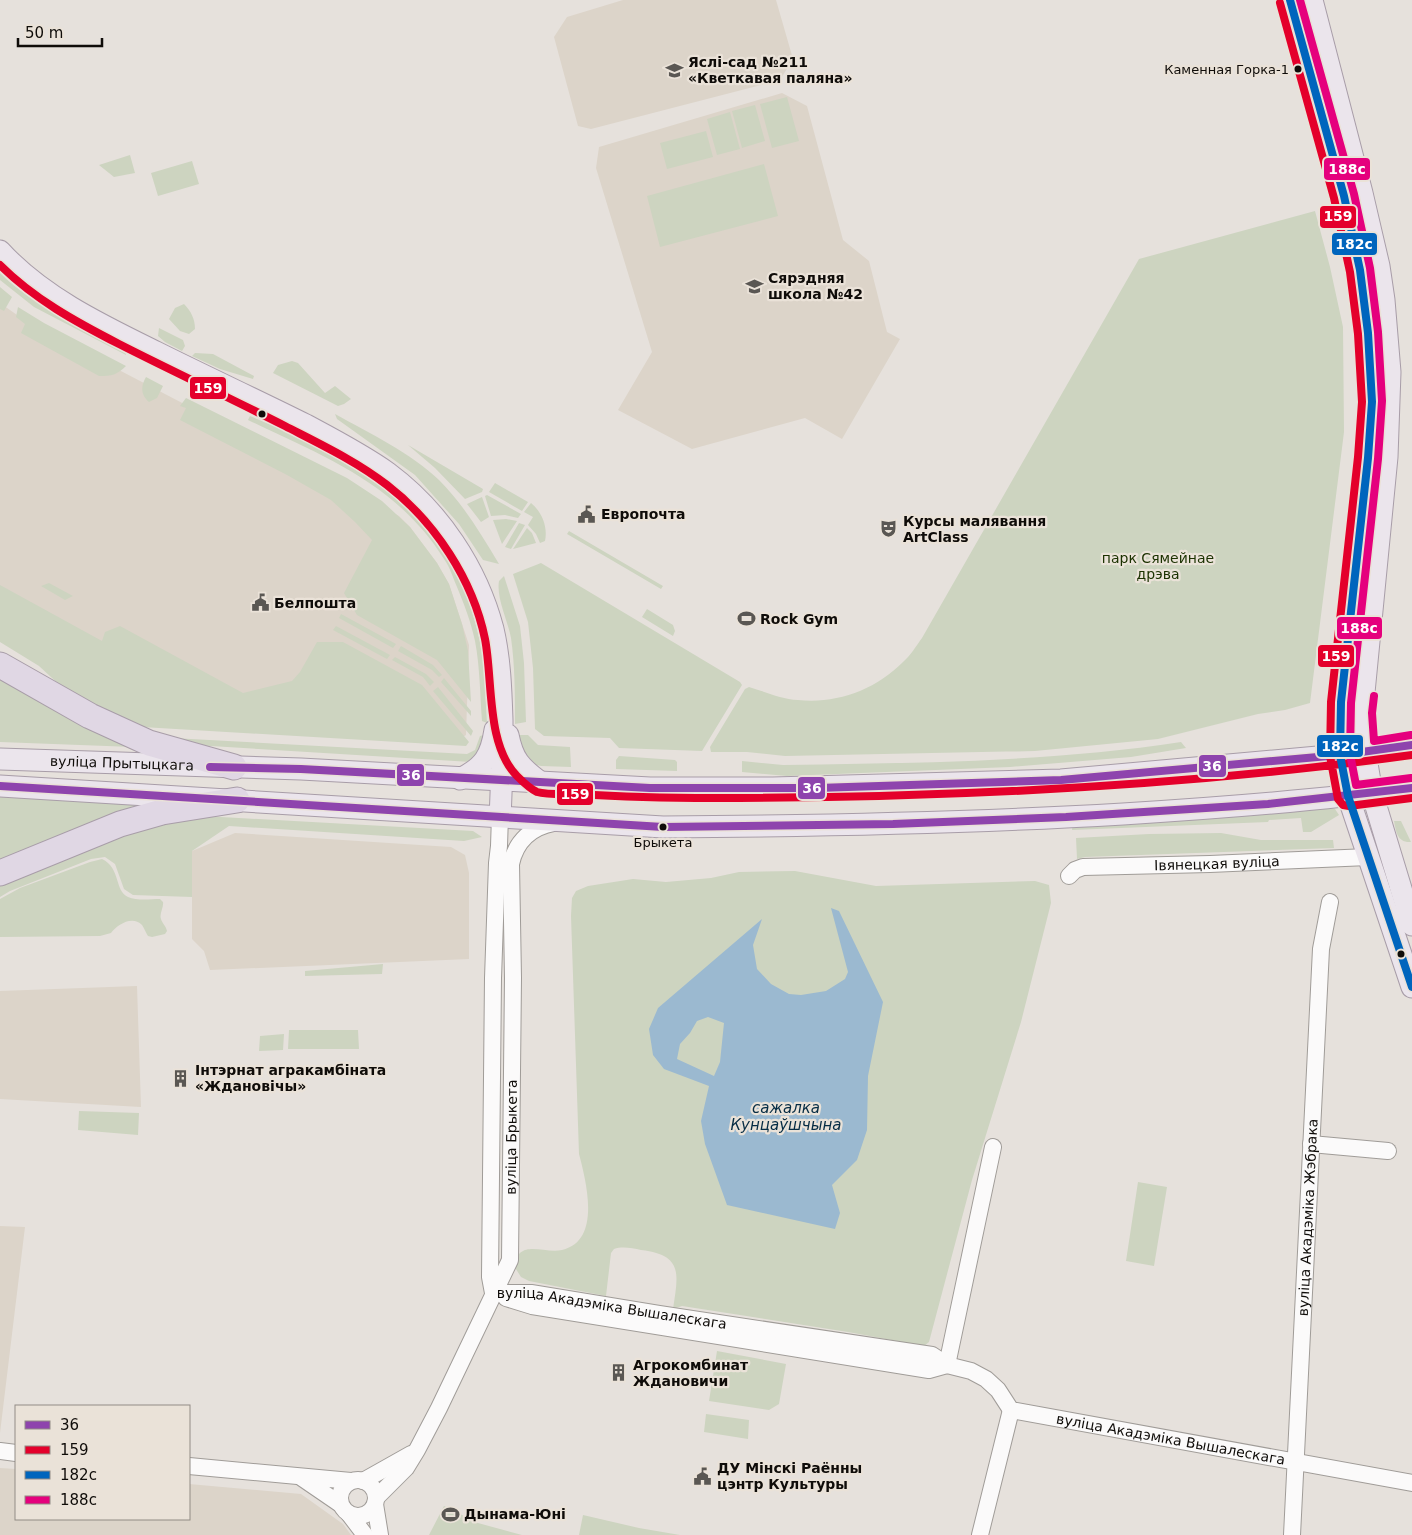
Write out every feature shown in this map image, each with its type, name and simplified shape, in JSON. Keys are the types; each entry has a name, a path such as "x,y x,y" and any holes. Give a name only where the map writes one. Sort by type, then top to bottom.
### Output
{"highway":[{"path":"0,665 90,716 148,743 234,768"},
{"path":"0,873 120,824 162,812 237,800"}],"main road":[{"path":"1290,0 1336,168 1360,270 1366,306 1370,360 1372,402 1368,458 1341,702 1340,755 1348,796 1412,987"},
{"path":"1312,0 1362,193 1384,300 1390,372 1387,457 1362,713 1365,752 1372,793 1412,925"},
{"path":"0,251 32,282 86,316 264,404 365,458 412,492 426,507 453,541 476,584 493,630 501,699 503,781 500,816"},
{"path":"460,779 482,765 491,751 501,699"},
{"path":"501,699 512,751 527,773 540,782"},
{"name":"вуліца Прытыцкага","path":"0,759 301,770 650,788 826,788 1061,780 1340,755 1412,745"},
{"name":"вуліца Прытыцкага","path":"0,786 673,827 770,827 1016,820 1192,810 1348,796 1412,788"}],"street":[{"name":"вуліца Брыкета","path":"493,1293 490,1276 493,978 496,863 499,846 500,816"},
{"name":"вуліца Брыкета","path":"375,1501 406,1468 417,1450 510,1260 513,978 511,864 513,854 521,841 532,831 545,825 564,821"},
{"name":"Івянецкая вуліца","path":"1069,876 1075,870 1083,867 1191,865 1368,856"},
{"name":"вуліца Акадэміка Жэбрака","path":"1292,1535 1322,949 1330,902"},
{"path":"493,978 513,978"},
{"path":"1311,1144 1388,1151"},
{"path":"947,1365 993,1147"},
{"path":"491,1150 511,1151"},
{"name":"вуліца Акадэміка Вышалескага","path":"493,1293 531,1293 932,1355 947,1365 971,1371 986,1379 998,1390 1012,1410 1412,1483"},
{"path":"980,1535 1012,1410"},
{"path":"366,1535 345,1509 341,1490 417,1450"},
{"path":"0,1451 15,1453"},
{"path":"190,1466 357,1481 372,1488 380,1535"},
{"path":"298,1476 355,1516 367,1514 375,1501"}],"shaded area":[{"name":"Яслі-сад №211 «Кветкавая паляна»","path":"623,0 776,0 793,59 780,80 591,129 578,126 554,37 567,17"},
{"name":"Сярэдняя школа №42","path":"782,93 807,106 843,240 869,261 887,332 900,339 842,439 805,418 692,449 618,410 652,352 596,168 599,147"},
{"path":"0,303 27,322 399,516 410,527 437,563 449,584 469,645 466,735 453,743 152,725 0,608"},
{"path":"235,833 451,847 465,855 469,873 469,959 210,970 204,951 192,939 192,851"},
{"path":"137,986 141,1107 0,1099 0,991"},
{"path":"0,1226 25,1227 0,1433"},
{"path":"0,1468 15,1469 15,1520 190,1520 190,1484 301,1494 343,1524 351,1535 0,1535"}],"green space":[{"path":"787,97 799,141 772,148 760,104"},
{"path":"755,105 765,141 742,148 732,111"},
{"path":"730,112 740,149 717,155 707,119"},
{"path":"706,131 713,157 667,169 660,143"},
{"path":"130,155 135,173 114,177 99,165"},
{"path":"192,161 199,184 158,196 151,173"},
{"path":"764,164 778,216 660,247 647,196"},
{"name":"парк Сямейнае дрэва","path":"1315,211 1343,327 1344,432 1310,703 1158,739 1035,751 785,756 747,752 711,752 710,747 745,689 749,687 792,699 827,700 855,693 868,687 892,672 908,656 922,638 1139,259"},
{"path":"0,273 28,296 44,306 125,348 126,355 34,307 0,280"},
{"path":"0,287 12,297 4,311 0,309"},
{"path":"184,304 191,312 194,322 195,329 189,334 180,331 169,319 175,308"},
{"path":"18,307 44,323 126,366 114,374 99,376 21,333 25,324 16,317"},
{"path":"159,328 183,340 185,346 182,351 158,336"},
{"path":"195,353 213,354 254,376 253,379 220,369 192,356"},
{"path":"292,361 298,363 325,393 335,386 351,399 338,406 273,373 278,365"},
{"path":"146,377 163,386 157,398 149,402 142,390"},
{"path":"186,398 347,478 382,501 410,527 437,563 449,584 462,624 468,651 471,702 437,660 357,615 344,593 372,540 331,500 180,420 186,408 180,406"},
{"path":"335,414 403,452 439,480 479,531 499,564 483,560 459,524 415,475 337,419"},
{"path":"250,416 292,434 363,470 403,503 431,534 444,551 454,569 471,608 482,652 487,723 482,721 478,661 469,620 448,565 425,533 382,492 357,475 331,460 248,420"},
{"path":"408,445 483,489 482,492 465,499 435,468"},
{"path":"495,483 528,502 522,511 489,492"},
{"path":"487,495 521,514 518,518 505,515 491,516 485,496"},
{"path":"482,497 489,517 481,522 467,504"},
{"path":"531,503 538,511 545,525 545,541 540,543 536,534 528,525 533,517 524,512"},
{"path":"506,519 517,521 502,544 493,520"},
{"path":"519,523 525,525 511,549 505,547"},
{"path":"527,528 532,533 536,543 513,549"},
{"path":"569,531 663,586 661,589 567,534"},
{"path":"541,563 740,682 742,685 702,751 619,748 610,738 544,736 535,729 533,668 528,622 513,574"},
{"path":"504,576 520,626 524,663 526,722 515,724 511,638 499,595 499,581"},
{"path":"49,583 73,596 65,600 41,586"},
{"path":"0,585 102,641 105,632 120,626 243,693 292,681 300,672 317,642 343,642 422,685 469,742 466,746 142,727 64,689 39,666 0,642"},
{"path":"647,609 673,625 675,631 673,636 642,617"},
{"path":"341,614 396,644 393,648 339,618"},
{"path":"336,626 390,655 387,659 333,630"},
{"path":"401,646 433,665 442,675 439,677 432,670 398,651"},
{"path":"395,657 426,674 434,682 430,686 423,677 392,660"},
{"path":"0,671 133,747 0,742"},
{"path":"444,678 471,711 471,716 441,682"},
{"path":"438,687 473,731 471,736 433,691"},
{"path":"487,734 488,743 471,762 194,745 172,738 467,754 475,750 480,736"},
{"path":"515,735 528,735 538,745 570,747 571,767 541,766 529,763"},
{"path":"1181,742 1186,748 1131,757 1010,767 787,776 742,772 742,761 783,765 1032,758 1132,749"},
{"path":"619,756 675,760 677,762 677,771 616,769 616,760"},
{"path":"0,794 166,802 144,806 102,819 0,861"},
{"path":"1335,809 1339,815 1311,832 1303,832 1301,818 1269,820 1268,822 1072,830 1073,823"},
{"path":"204,816 473,831 482,837 464,841 229,826 192,851 192,897 133,895 124,889 115,864 105,857 91,859 10,891 0,897 0,881 116,832"},
{"path":"1394,821 1401,821 1411,842 1403,841 1400,838"},
{"path":"1221,833 1261,840 1333,840 1334,848 1085,857 1077,859 1076,838"},
{"path":"102,859 112,868 121,889 128,897 160,899 163,902 161,917 167,931 165,934 148,936 142,925 138,922 129,921 117,927 111,933 100,936 0,937 0,899 20,888"},
{"path":"795,871 876,886 1035,881 1049,885 1051,903 1021,1022 972,1180 929,1342 924,1346 682,1306 673,1309 676,1286 675,1269 665,1257 655,1253 627,1248 614,1249 611,1253 606,1296 529,1281 521,1277 514,1266 517,1257 526,1250 555,1251 575,1244 583,1235 587,1223 587,1194 579,1154 571,916 572,898 576,891 588,886 633,879 666,882 711,878 739,872"},
{"path":"383,964 382,974 305,976 305,971"},
{"path":"289,1030 358,1030 359,1049 288,1049"},
{"path":"284,1034 283,1050 259,1051 260,1036"},
{"path":"79,1111 139,1113 138,1135 78,1130"},
{"path":"1138,1182 1167,1187 1154,1266 1126,1261"},
{"path":"717,1351 786,1364 779,1404 769,1410 709,1401"},
{"path":"706,1414 749,1420 748,1439 704,1432"},
{"name":"Дынама-Юні","path":"444,1506 478,1523 522,1535 429,1535"},
{"name":"Дынама-Юні","path":"583,1515 639,1528 680,1535 579,1535"}],"water":[{"name":"сажалка Кунцаўшчына","path":"831,908 839,911 883,1002 868,1076 867,1130 857,1160 832,1185 840,1213 835,1229 727,1205 705,1144 701,1121 709,1086 664,1069 653,1055 649,1029 658,1008 762,919 753,945 757,969 771,984 789,994 801,995 826,991 845,979 848,972","holes":["708,1017 724,1023 720,1062 714,1076 677,1059 680,1044 690,1033 697,1021"]}],"transit line":[{"name":"182с","path":"1290,0 1344,196 1360,270 1368,333 1372,402 1368,458 1341,702 1340,755 1348,796 1412,987"},
{"name":"188с","path":"1300,0 1354,194 1370,268 1378,332 1382,401 1378,459 1351,703 1350,754 1356,785 1411,778"},
{"name":"159","path":"1280,3 1334,198 1350,272 1358,334 1362,402 1358,457 1331,702 1330,756 1338,799 1343,805 1349,806 1412,798"},
{"name":"159","path":"0,265 27,289 71,318 119,344 338,453 387,485 421,516 436,534 461,574 479,617 485,639 492,711 500,747 507,763 517,776 537,792 714,798 976,793 1151,783 1325,766 1412,755"},
{"name":"188с","path":"1374,696 1372,713 1374,741 1411,735"},
{"name":"36","path":"210,767 301,769 650,788 817,788 1061,780 1340,755 1412,745"},
{"name":"36","path":"0,786 663,827 893,824 1066,817 1268,804 1412,788"}],"place":[{"name":"Каменная Горка-1","path":"1298,69"},
{"name":"Яслі-сад №211 «Кветкавая паляна»","path":"674,70"},
{"name":"Сярэдняя школа №42","path":"754,286"},
{"name":"Европочта","path":"587,514"},
{"name":"Курсы малявання ArtClass","path":"889,529"},
{"name":"Белпошта","path":"260,603"},
{"name":"Rock Gym","path":"746,619"},
{"name":"Брыкета","path":"663,827"},
{"name":"Інтэрнат агракамбіната «Ждановічы»","path":"181,1078"},
{"name":"Агрокомбинат Ждановичи","path":"619,1373"},
{"name":"ДУ Мінскі Раённы цэнтр Культуры","path":"703,1476"},
{"name":"Дынама-Юні","path":"450,1514"}]}
